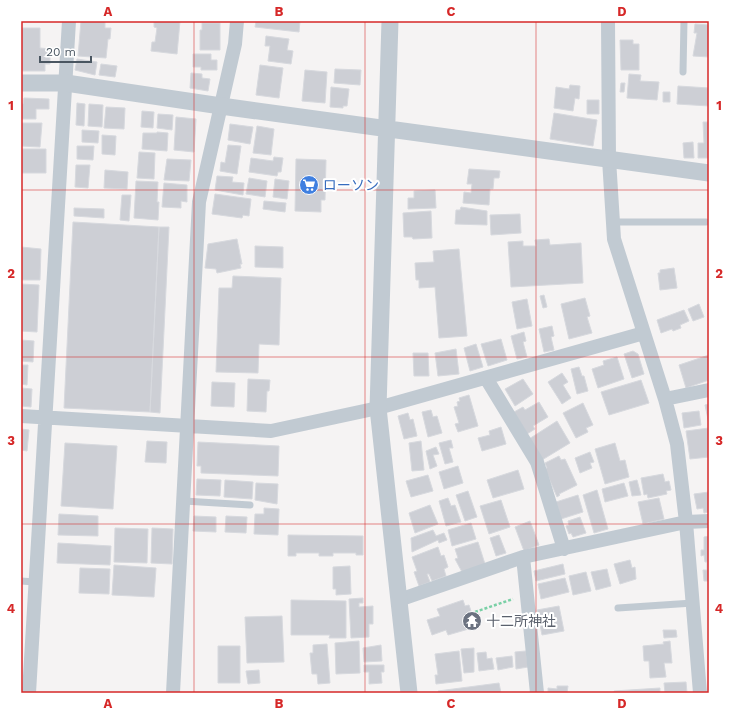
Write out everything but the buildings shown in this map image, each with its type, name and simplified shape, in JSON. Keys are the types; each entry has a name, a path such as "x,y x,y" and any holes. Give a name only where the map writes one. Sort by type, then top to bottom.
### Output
{"street":[{"path":"29,693 69,21"},
{"path":"173,693 200,202 235,44 237,21"},
{"path":"390,21 385,129 378,408 409,693"},
{"path":"608,21 609,159 614,239 665,399 677,444 693,603 703,635 700,693"},
{"path":"21,83 66,83 385,129 709,173"},
{"path":"21,416 271,431 378,408 644,333"},
{"path":"486,378 537,462 564,549"},
{"path":"665,399 709,390"},
{"path":"399,600 523,557 686,522 709,521"},
{"path":"523,557 537,693"}],"lane":[{"path":"683,72 684,21"},
{"path":"613,222 706,222"},
{"path":"184,501 250,505"},
{"path":"21,581 36,582"},
{"path":"618,608 693,603"}],"path":[{"path":"475,612 527,595"}],"place":[{"name":"ローソン","path":"309,185"},
{"name":"十二所神社","path":"472,621"}]}
